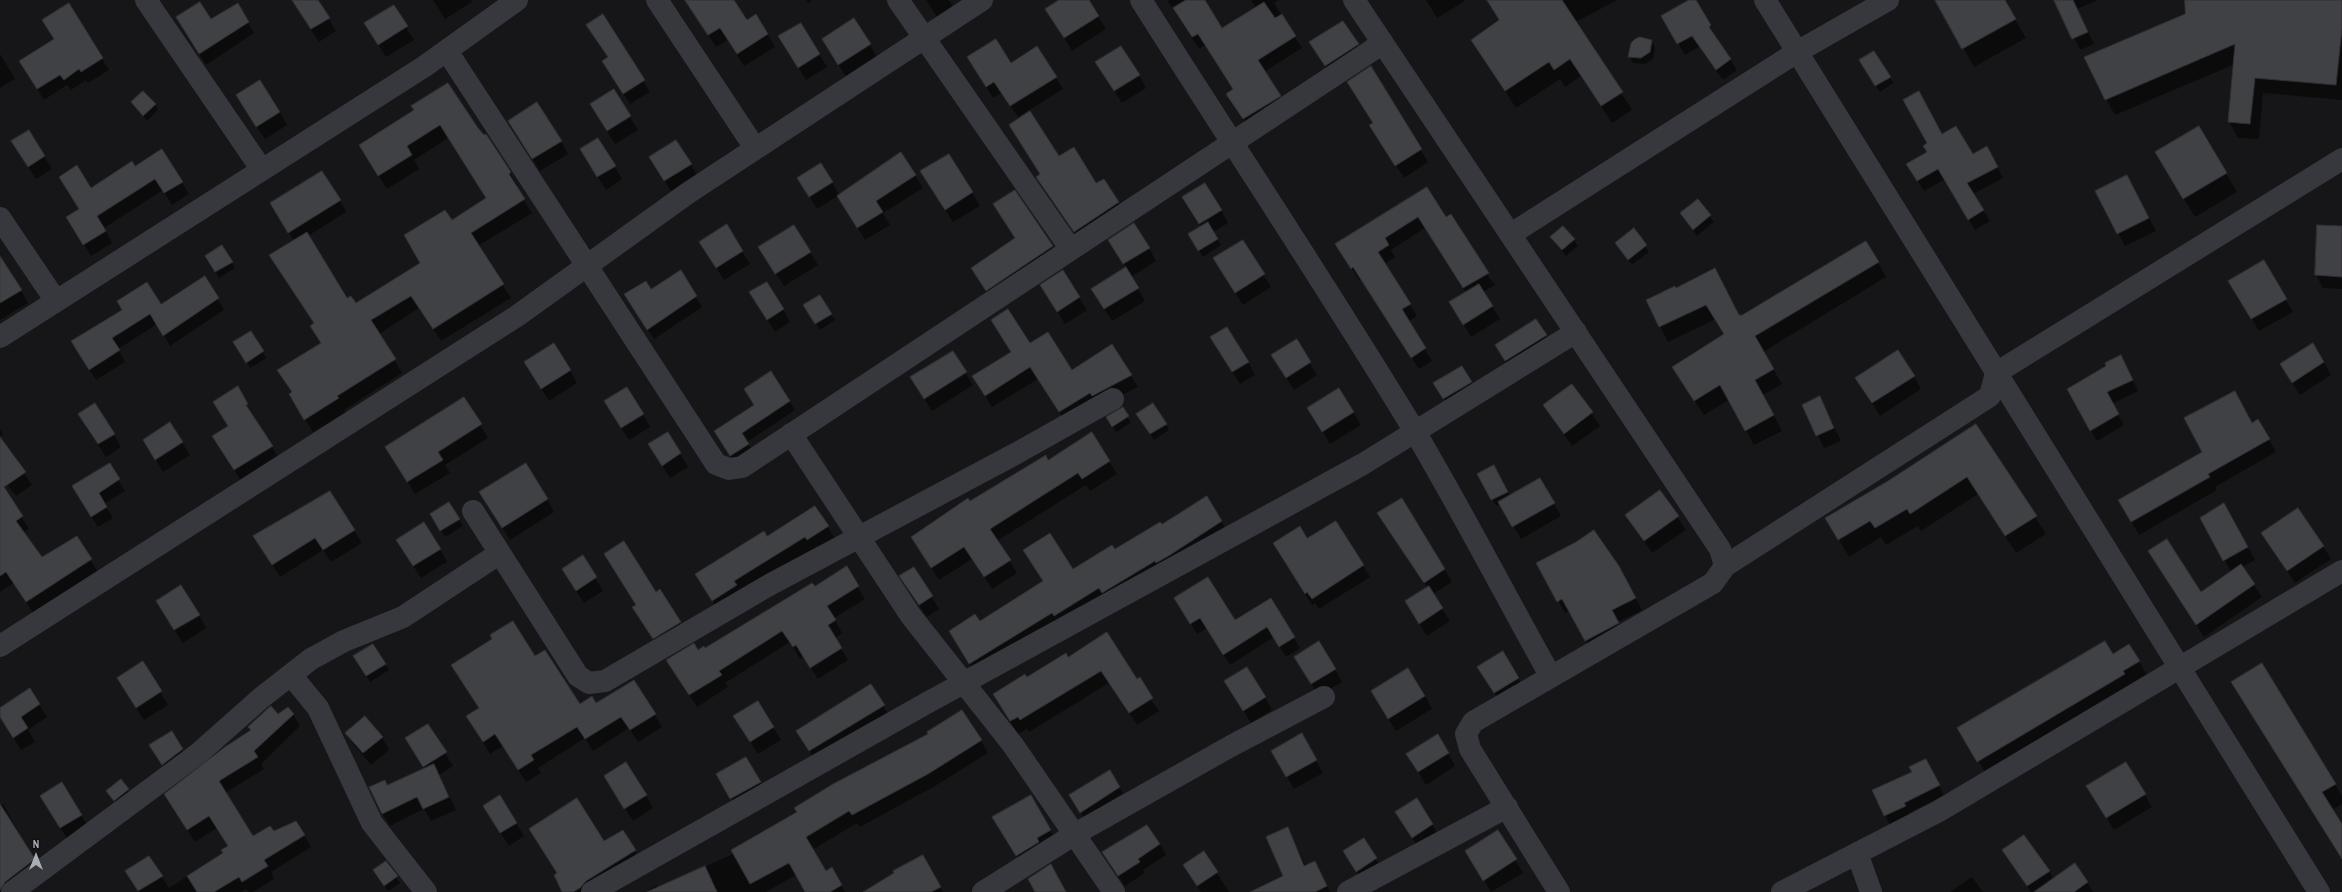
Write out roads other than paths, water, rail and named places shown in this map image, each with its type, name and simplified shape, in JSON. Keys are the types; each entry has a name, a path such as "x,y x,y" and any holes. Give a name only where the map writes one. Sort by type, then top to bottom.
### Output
{"street":[{"path":"146,0 262,170"},
{"path":"0,337 446,51 517,0"},
{"path":"657,0 755,148"},
{"path":"898,0 1070,248"},
{"path":"0,646 511,320 688,193 982,0"},
{"path":"1141,0 1231,143 1318,274 1415,432 1551,677"},
{"path":"1354,0 1720,549 1726,566"},
{"path":"1765,0 2319,892"},
{"path":"1511,234 1797,52 1888,0"},
{"path":"446,51 716,464 728,469 742,467 1070,248 1383,43"},
{"path":"1560,892 1470,749 1466,734 1473,722 1713,583 1726,566 1990,396 1996,372 2342,159"},
{"path":"0,218 56,301"},
{"path":"592,892 962,684 1356,468 1576,332"},
{"path":"474,511 578,676 589,683 604,681 771,584 1114,399"},
{"path":"791,434 861,536 911,616 962,684 1013,745 1114,892"},
{"path":"12,892 199,752 260,698 311,660 344,641 403,617 500,553"},
{"path":"1782,892 1939,811 2342,571"},
{"path":"291,675 318,708 372,823 426,892"},
{"path":"982,892 1075,834 1230,746 1324,697"},
{"path":"1348,892 1507,807"},
{"path":"1857,853 1871,892"}]}
